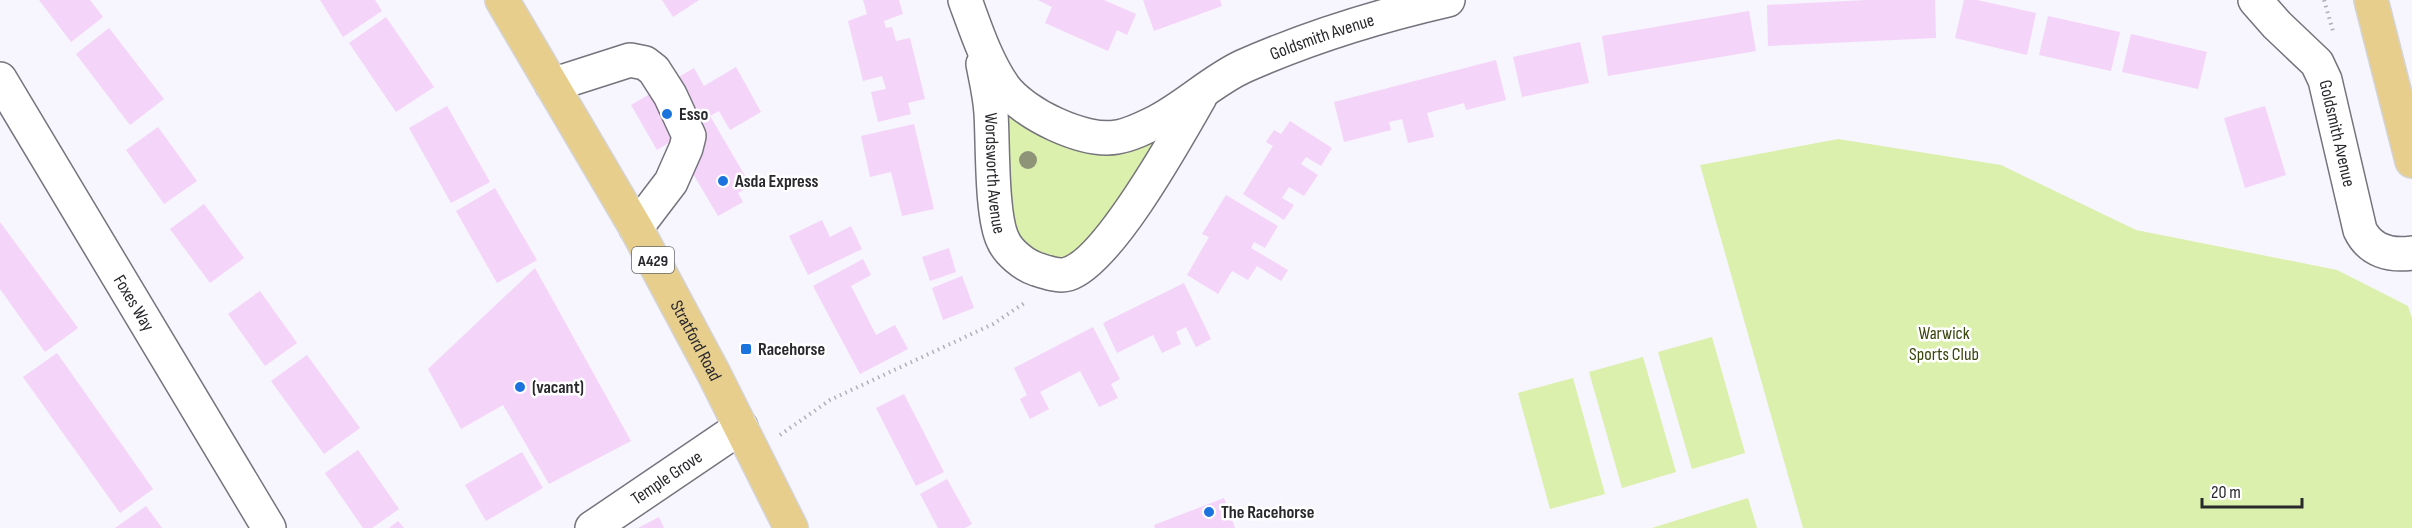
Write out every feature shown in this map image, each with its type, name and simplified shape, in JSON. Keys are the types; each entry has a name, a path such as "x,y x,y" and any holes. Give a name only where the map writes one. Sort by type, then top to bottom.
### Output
{"main road":[{"name":"Stratford Road","path":"502,0 636,228 705,356 791,528"},
{"path":"2371,0 2412,161"}],"street":[{"name":"Wordsworth Avenue","path":"965,0 991,66 1005,88 1017,102 1057,125"},
{"name":"Goldsmith Avenue","path":"2255,0 2277,25 2317,63 2325,80 2360,230 2366,242 2388,253 2412,253"},
{"name":"Goldsmith Avenue","path":"1057,125 1086,134 1116,137 1157,121 1243,67 1329,32 1431,2"},
{"name":"Wordsworth Avenue","path":"976,31 991,109 996,211 1002,240 1016,257 1033,268 1048,273 1067,275"},
{"path":"552,85 630,60 645,63 654,70 670,95 689,136 686,148 671,182 636,228"},
{"name":"Foxes Way","path":"2,88 269,528"},
{"name":"Goldsmith Avenue","path":"1067,275 1089,261 1106,244 1161,163 1202,93"},
{"name":"Temple Grove","path":"592,528 748,440"}],"path":[{"path":"748,440 993,324 1067,275"}],"green space":[{"path":"1009,113 1164,137 1089,245 1056,261 1022,248 1008,226 1002,122"},
{"name":"Warwick Sports Club","path":"1838,139 2001,165 2136,230 2337,270 2408,306 2412,318 2412,528 1803,528 1700,165"},
{"path":"1712,337 1745,453 1692,469 1658,352"},
{"path":"1643,357 1676,472 1622,488 1589,372"},
{"path":"1573,378 1605,494 1550,509 1518,393"},
{"path":"1748,498 1757,528 1652,528"}],"building":[{"path":"39,0 90,0 103,17 71,42"},
{"path":"320,0 375,0 382,11 343,37"},
{"path":"662,0 699,0 673,17"},
{"path":"863,0 899,0 903,14 884,21 886,28 892,27 896,41 910,38 925,99 908,103 911,114 878,122 871,92 886,89 882,76 863,81 848,21 867,14"},
{"path":"1038,0 1104,0 1136,14 1127,35 1117,30 1108,51 1045,23 1052,7"},
{"path":"1143,0 1220,0 1222,6 1154,31"},
{"path":"1866,0 1935,0 1936,38 1768,46 1767,5"},
{"path":"1964,0 1977,0 2036,13 2027,55 1955,38"},
{"path":"1749,11 1756,51 1608,76 1602,36"},
{"path":"2048,16 2120,32 2111,71 2039,55"},
{"path":"386,17 434,87 396,112 349,43"},
{"path":"109,28 164,99 130,125 76,54"},
{"path":"2131,34 2207,52 2198,89 2122,72"},
{"path":"1580,42 1589,83 1522,97 1513,57"},
{"path":"1496,60 1506,100 1466,110 1464,103 1427,113 1434,137 1408,143 1402,119 1389,122 1391,130 1344,142 1334,102"},
{"path":"736,67 761,112 730,130 719,111 710,116 751,186 738,193 743,202 718,216 673,140 657,150 631,105 694,68 704,86"},
{"path":"447,106 490,182 451,203 409,128"},
{"path":"2265,106 2286,175 2245,188 2224,118"},
{"path":"1290,121 1332,148 1321,166 1306,157 1301,164 1318,175 1304,196 1289,187 1282,198 1294,205 1284,220 1243,194 1273,146 1266,142 1274,130 1281,134"},
{"path":"914,124 934,209 902,216 891,172 870,177 861,136"},
{"path":"158,127 197,181 164,204 126,150"},
{"path":"495,188 537,260 497,283 456,211"},
{"path":"1226,195 1278,226 1265,248 1254,242 1251,248 1288,270 1281,281 1257,266 1248,280 1232,271 1218,294 1187,275 1209,237 1202,234"},
{"path":"204,204 244,258 210,283 170,229"},
{"path":"822,220 830,237 851,226 862,249 808,275 789,236"},
{"path":"0,222 78,328 45,352 0,289"},
{"path":"949,248 956,272 930,281 922,257"},
{"path":"863,259 871,275 851,286 876,335 895,325 908,349 860,374 813,286"},
{"name":"(vacant)","path":"535,268 631,441 549,484 503,405 461,429 428,369"},
{"path":"962,276 974,308 943,320 932,288"},
{"path":"1184,283 1211,339 1196,347 1186,327 1176,332 1181,344 1162,353 1153,335 1117,353 1103,323"},
{"path":"260,291 297,343 265,366 228,314"},
{"path":"1093,327 1120,379 1111,384 1118,398 1099,407 1080,371 1040,392 1049,409 1030,419 1020,399 1027,395 1014,368"},
{"path":"57,353 153,489 120,513 23,377"},
{"path":"307,355 360,428 324,454 271,381"},
{"path":"904,394 944,472 916,486 876,408"},
{"path":"358,450 399,509 372,528 363,528 325,473"},
{"path":"522,452 543,488 486,521 465,485"},
{"path":"947,479 972,524 965,528 938,528 920,494"},
{"name":"The Racehorse","path":"1224,498 1235,528 1155,528 1154,525"},
{"path":"146,506 162,528 115,528"},
{"path":"659,517 664,528 638,528"},
{"path":"398,521 404,528 389,528"}],"place":[{"name":"Esso","path":"667,114"},
{"name":"Asda Express","path":"723,181"},
{"name":"Racehorse","path":"746,349"},
{"name":"(vacant)","path":"520,387"},
{"name":"The Racehorse","path":"1209,512"}]}
